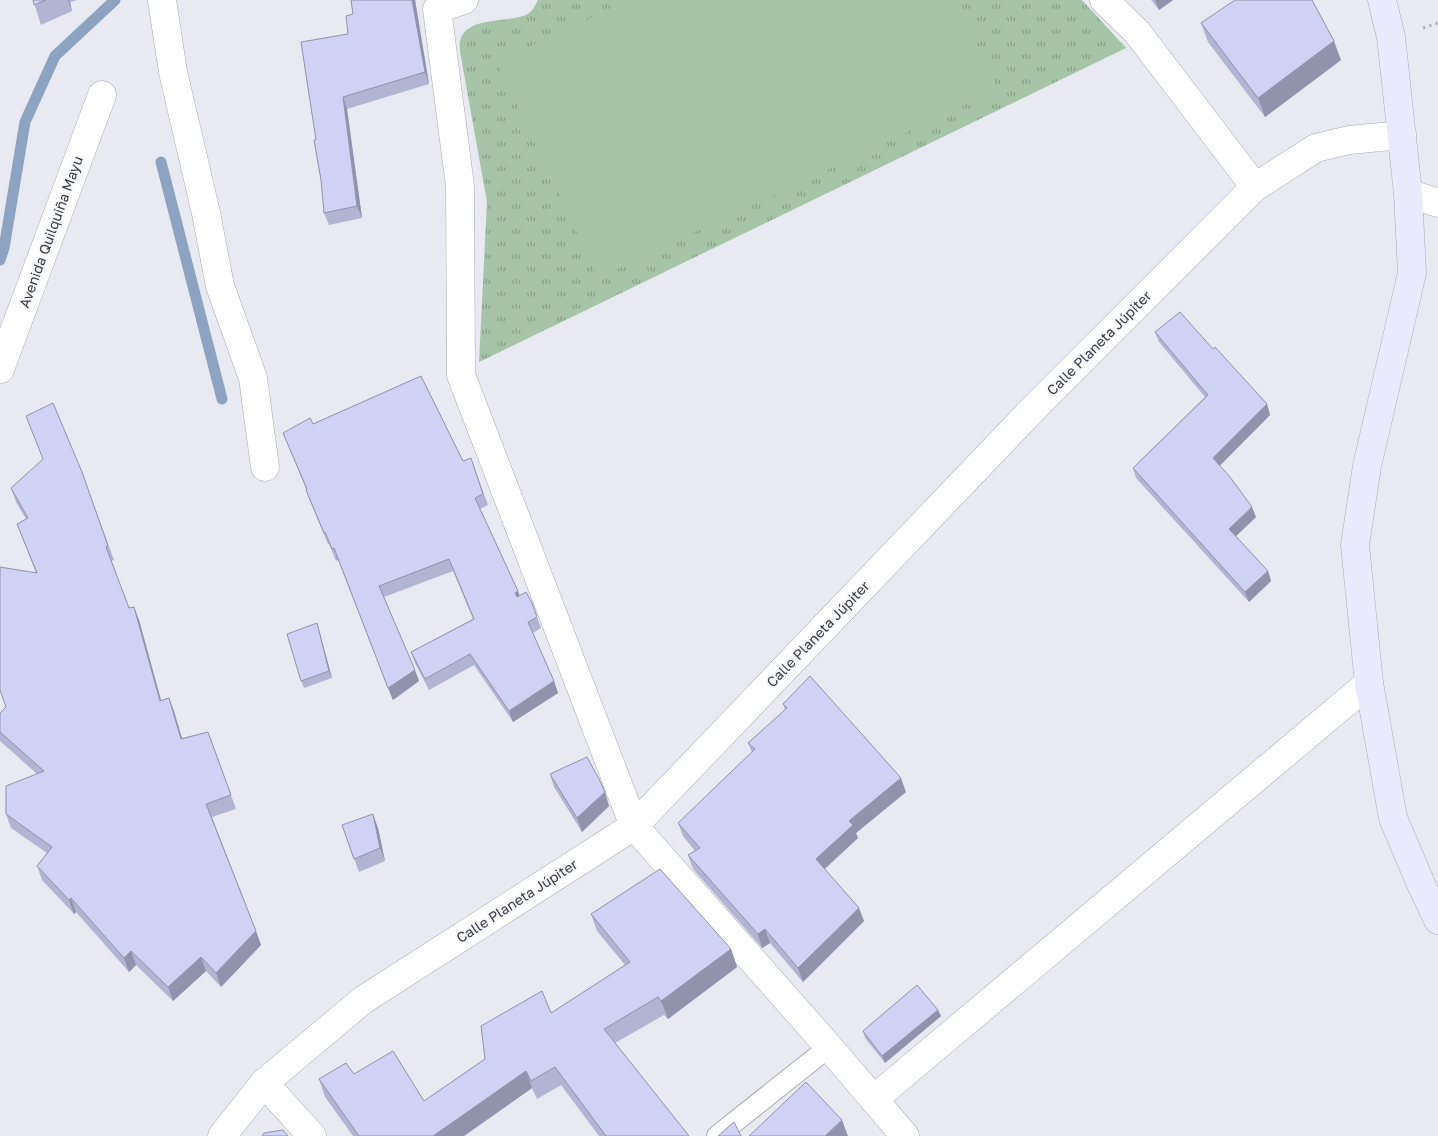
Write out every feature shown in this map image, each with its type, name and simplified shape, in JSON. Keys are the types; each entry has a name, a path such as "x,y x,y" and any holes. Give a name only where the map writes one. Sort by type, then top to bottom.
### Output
{"street":[{"path":"162,0 173,72 206,214 220,286 253,378 265,467"},
{"path":"464,0 437,8 460,186 461,375 634,826 830,1047 905,1136"},
{"path":"1104,0 1137,32 1255,187"},
{"path":"1382,0 1391,37 1402,135 1408,193 1412,273 1367,466 1355,545 1369,684 1393,818 1438,920"},
{"name":"Avenida Quilquiña Mayu","path":"0,369 102,95"},
{"name":"Calle Planeta Júpiter","path":"222,1136 264,1083 363,1000 634,826 1035,407 1255,187 1316,148 1349,140 1402,135"},
{"path":"1408,193 1438,203"},
{"path":"874,1099 1369,684"},
{"path":"264,1083 312,1136"}],"lane":[{"path":"717,1136 830,1047"}],"green space":[{"path":"538,0 1082,0 1126,48 479,362 487,202 460,53 460,41 464,33 479,24 526,15 532,11"},
{"path":"628,0 956,0 998,89 598,278 497,62"}],"building":[{"path":"33,0 46,0 34,5"},
{"path":"351,0 412,0 425,72 343,97 357,206 324,213 321,180 314,140 316,140 301,42 348,34 346,16 353,14"},
{"path":"1235,0 1312,0 1334,41 1258,98 1201,23"},
{"path":"1180,312 1267,404 1213,458 1252,507 1229,529 1268,571 1245,592 1133,468 1208,395 1155,332"},
{"path":"421,376 463,461 471,458 483,494 475,498 518,591 515,593 517,597 526,592 532,603 537,617 528,622 554,681 509,711 470,654 425,679 411,652 474,619 449,559 379,586 415,670 388,688 334,548 332,549 324,533 283,433 310,418 313,424"},
{"path":"53,403 82,472 108,546 106,547 129,608 134,607 160,701 169,698 181,739 208,732 231,795 206,804 256,931 216,973 201,957 168,987 131,951 124,958 71,898 69,900 37,866 52,847 6,814 6,786 44,771 0,732 0,713 6,707 0,690 0,567 37,573 17,524 28,518 11,488 43,459 26,416"},
{"path":"317,623 329,671 301,681 287,634"},
{"path":"810,676 901,778 849,821 853,825 816,859 859,908 798,968 765,929 758,934 688,855 700,848 678,823 755,749 748,743 787,708 783,704"},
{"path":"587,757 605,792 577,818 550,774"},
{"path":"373,814 380,848 354,859 342,825"},
{"path":"660,869 731,949 661,1001 658,997 604,1029 689,1136 606,1136 555,1067 531,1081 526,1071 433,1136 359,1136 319,1079 346,1063 354,1074 393,1051 424,1101 485,1059 481,1026 542,991 551,1013 630,962 591,914"},
{"path":"917,985 938,1010 882,1056 863,1031"},
{"path":"806,1082 842,1120 825,1136 749,1136"},
{"path":"734,1122 741,1136 718,1136"},
{"path":"283,1130 288,1136 262,1136 264,1133"}],"waterway":[{"path":"0,260 4,248 25,122 55,56 115,0"},
{"path":"161,162 222,399"}]}
